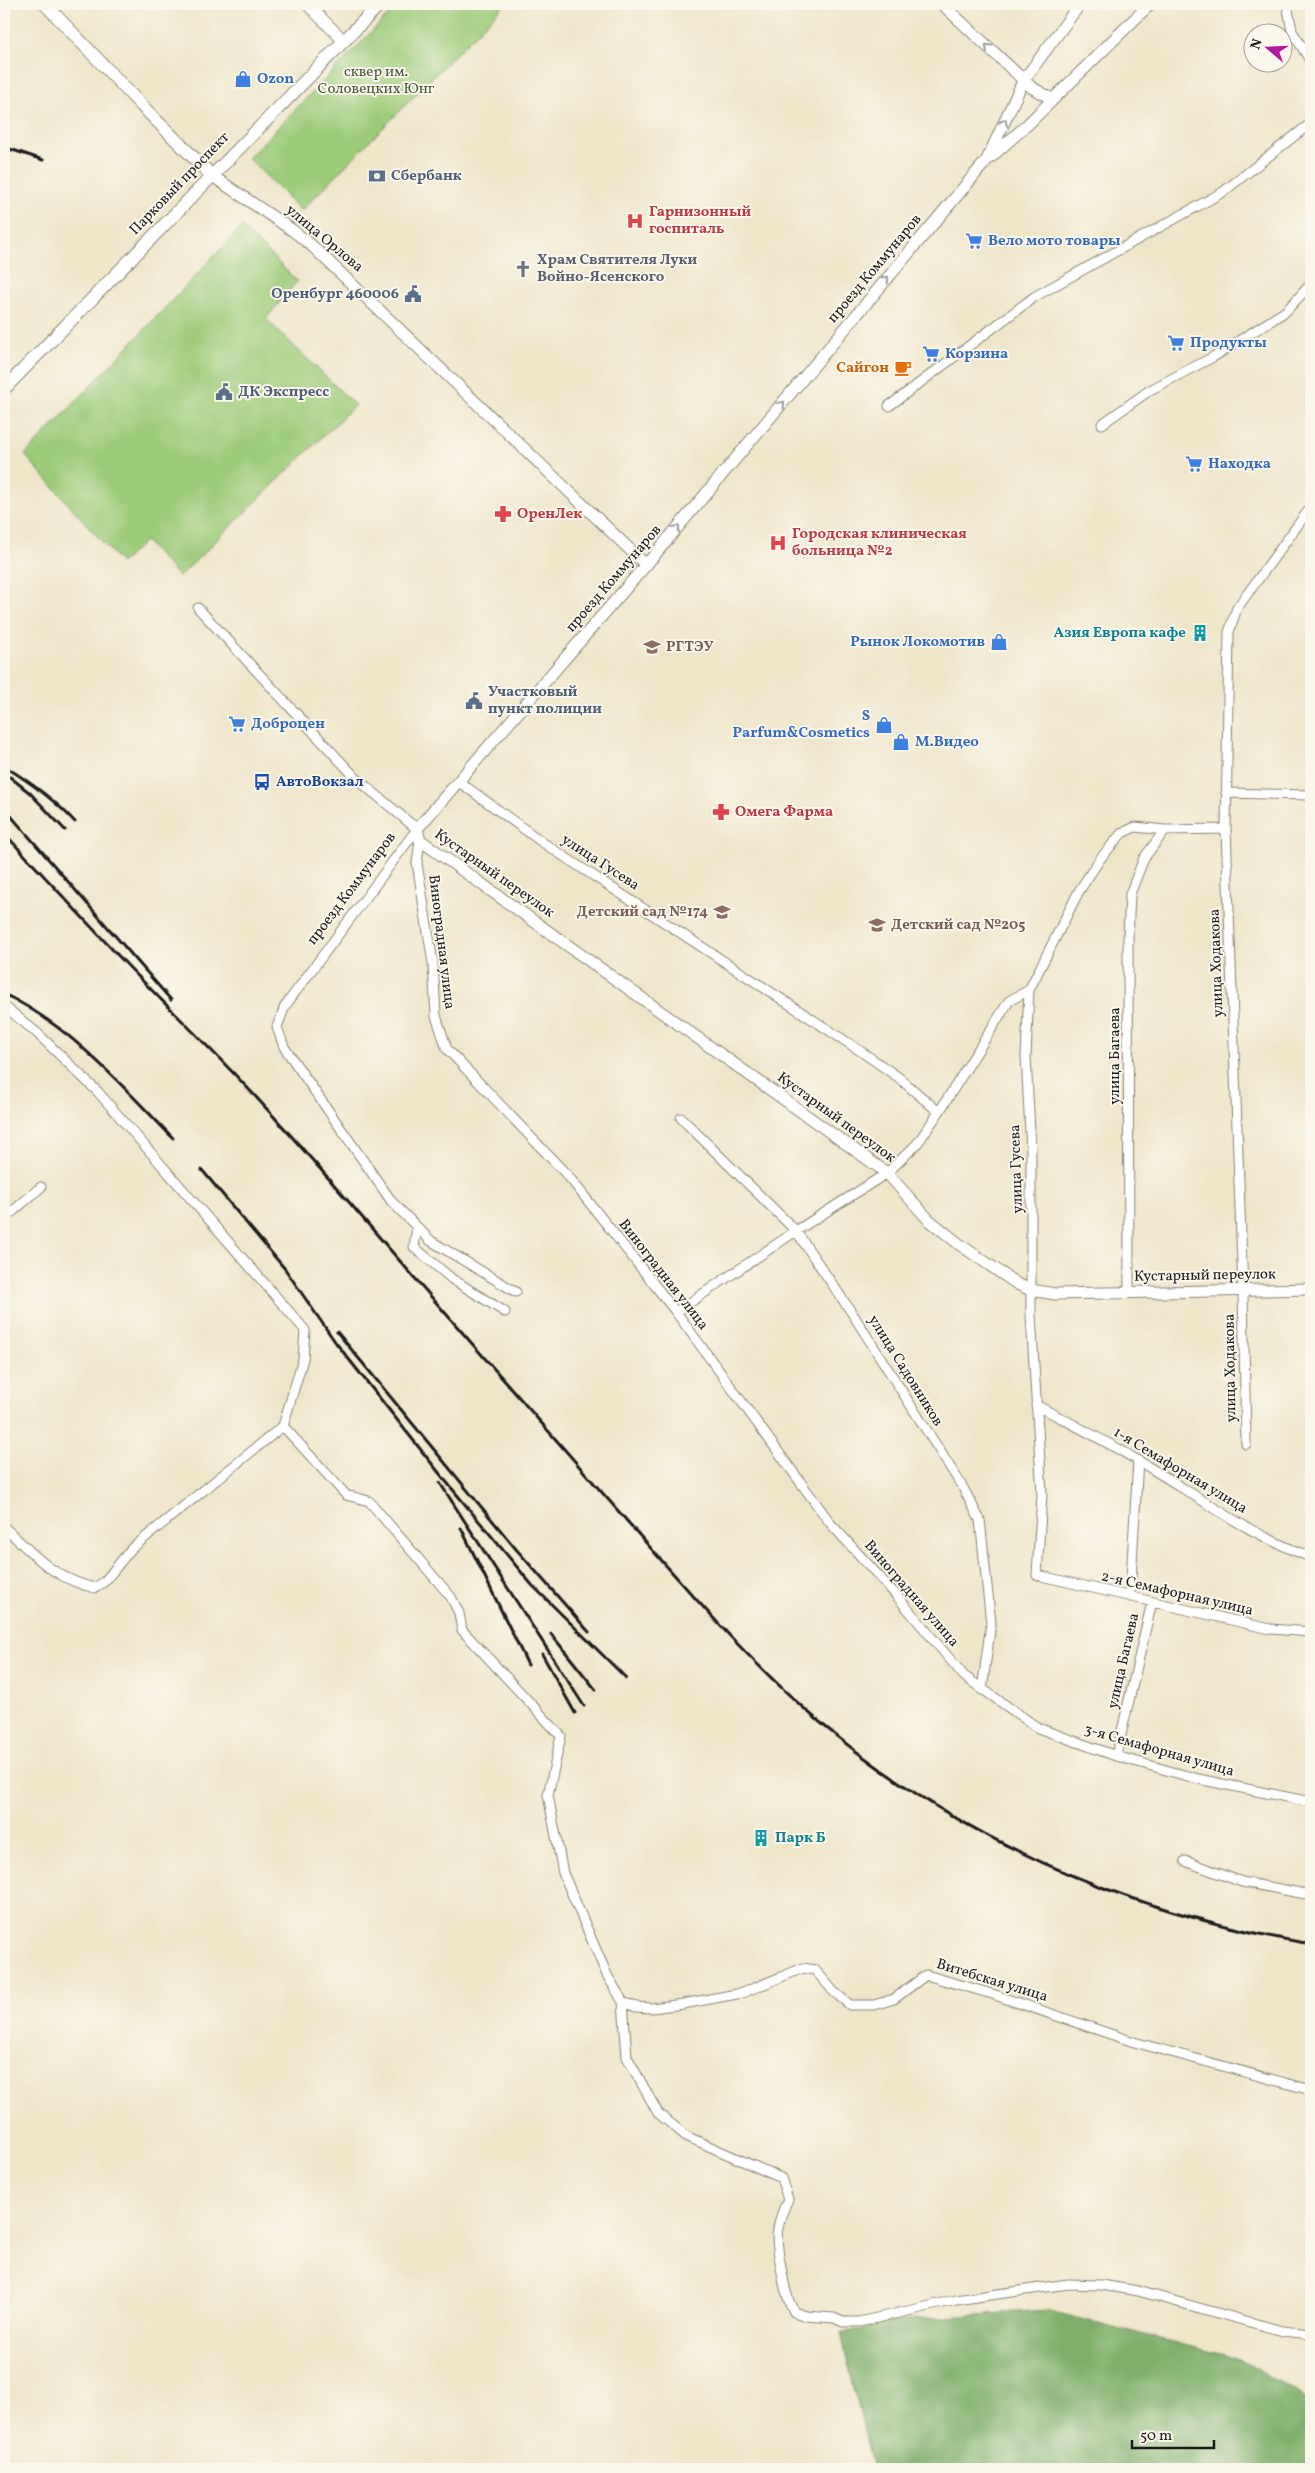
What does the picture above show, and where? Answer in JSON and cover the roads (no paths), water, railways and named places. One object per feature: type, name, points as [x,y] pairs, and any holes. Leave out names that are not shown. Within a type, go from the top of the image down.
[{"type":"main road","name":"улица Орлова","points":[[45,4],[142,106],[211,174]]},
{"type":"main road","name":"Парковый проспект","points":[[4,389],[211,174],[380,4]]},
{"type":"street","points":[[307,4],[344,41]]},
{"type":"street","points":[[942,4],[1023,80],[1037,92],[1052,99]]},
{"type":"street","name":"проезд Коммунаров","points":[[987,160],[1023,80],[1080,4]]},
{"type":"street","name":"проезд Коммунаров","points":[[417,1227],[392,1202],[380,1186],[284,1047],[277,1027],[285,1006],[297,986],[458,781],[646,565],[987,160],[1027,125],[1150,4]]},
{"type":"street","points":[[1287,4],[1292,31],[1311,62]]},
{"type":"street","points":[[890,406],[1034,298],[1223,192],[1311,123]]},
{"type":"street","name":"улица Орлова","points":[[211,174],[292,230],[325,258],[646,565]]},
{"type":"street","points":[[1102,424],[1150,390],[1215,356],[1286,311],[1311,284]]},
{"type":"street","name":"улица Ходакова","points":[[1246,1444],[1243,1290],[1226,829],[1229,632],[1236,608],[1311,507]]},
{"type":"street","points":[[198,608],[356,778],[418,834]]},
{"type":"street","name":"улица Гусева","points":[[458,781],[542,842],[859,1050],[898,1077],[939,1112]]},
{"type":"street","points":[[1226,793],[1311,795]]},
{"type":"street","name":"улица Гусева","points":[[1037,1575],[1042,1494],[1030,1290],[1032,1262],[1031,1169],[1026,1057],[1029,990],[1079,891],[1100,859],[1122,833],[1135,827],[1165,830],[1226,829]]},
{"type":"street","name":"улица Багаева","points":[[1129,1292],[1128,936],[1130,894],[1144,858],[1165,830]]},
{"type":"street","name":"Кустарный переулок","points":[[418,834],[887,1173],[928,1219],[959,1244],[1017,1284],[1030,1290],[1055,1294],[1311,1289]]},
{"type":"street","name":"Виноградная улица","points":[[418,834],[417,864],[433,963],[436,1016],[447,1049],[568,1177],[676,1312],[831,1524],[896,1595],[964,1676],[982,1690]]},
{"type":"street","points":[[676,1312],[796,1231],[887,1173],[917,1144],[1009,1001],[1029,990]]},
{"type":"street","points":[[4,1006],[37,1033],[98,1092],[305,1330],[303,1359],[283,1426],[131,1549],[105,1581],[94,1588],[75,1583],[52,1572],[4,1527]]},
{"type":"street","name":"улица Садовников","points":[[681,1118],[796,1231],[864,1332],[962,1486],[980,1520],[991,1623],[982,1690]]},
{"type":"street","points":[[4,1220],[41,1187]]},
{"type":"street","points":[[417,1227],[431,1241],[516,1292]]},
{"type":"street","points":[[417,1227],[414,1247],[452,1279],[504,1312]]},
{"type":"street","name":"1-я Семафорная улица","points":[[1036,1405],[1138,1460],[1213,1509],[1293,1550],[1311,1557]]},
{"type":"street","points":[[283,1426],[346,1495],[369,1501],[451,1597],[458,1613],[462,1630],[561,1736],[548,1795],[563,1873],[608,1975],[622,2002],[627,2057],[658,2113],[686,2136],[781,2178],[788,2199],[779,2218],[776,2244],[786,2296],[794,2312],[806,2316],[834,2318],[843,2322],[859,2322],[956,2300],[1068,2284],[1101,2285],[1138,2291],[1282,2331],[1311,2334]]},
{"type":"street","name":"улица Багаева","points":[[1130,1597],[1138,1460]]},
{"type":"street","name":"2-я Семафорная улица","points":[[1037,1575],[1270,1629],[1311,1632]]},
{"type":"street","name":"улица Багаева","points":[[1116,1756],[1152,1602]]},
{"type":"street","name":"3-я Семафорная улица","points":[[982,1690],[1038,1728],[1116,1756],[1198,1779],[1311,1802]]},
{"type":"street","points":[[1185,1861],[1242,1882],[1311,1895]]},
{"type":"street","name":"Витебская улица","points":[[622,2002],[636,2007],[652,2008],[742,1993],[803,1968],[815,1970],[834,1992],[850,2005],[874,2005],[894,1999],[926,1975],[992,1994],[1134,2042],[1311,2090]]},
{"type":"railway","points":[[4,147],[43,160]]},
{"type":"railway","points":[[4,766],[41,791],[75,822]]},
{"type":"railway","points":[[10,777],[30,793],[65,830]]},
{"type":"railway","points":[[4,808],[171,1000]]},
{"type":"railway","points":[[4,833],[130,968],[282,1125],[671,1571],[731,1637],[793,1699],[827,1728],[912,1791],[964,1823],[1019,1851],[1075,1876],[1132,1898],[1191,1917],[1311,1944]]},
{"type":"railway","points":[[4,994],[29,1007],[74,1040],[115,1078],[173,1138]]},
{"type":"railway","points":[[202,1170],[285,1269],[336,1343],[444,1479],[532,1585],[626,1678]]},
{"type":"railway","points":[[337,1332],[516,1549],[589,1632]]},
{"type":"railway","points":[[440,1483],[584,1706]]},
{"type":"railway","points":[[461,1528],[528,1665]]},
{"type":"railway","points":[[551,1634],[596,1690]]},
{"type":"railway","points":[[542,1654],[575,1713]]},
{"type":"place","name":"Ozon","points":[[243,79]]},
{"type":"place","name":"Сбербанк","points":[[377,176]]},
{"type":"place","name":"Гарнизонный госпиталь","points":[[635,221]]},
{"type":"place","name":"Вело мото товары","points":[[974,241]]},
{"type":"place","name":"Храм Святителя Луки Войно-Ясенского","points":[[523,269]]},
{"type":"place","name":"Оренбург 460006","points":[[413,294]]},
{"type":"place","name":"Продукты","points":[[1176,343]]},
{"type":"place","name":"Корзина","points":[[931,354]]},
{"type":"place","name":"Сайгон","points":[[903,368]]},
{"type":"place","name":"ДК Экспресс","points":[[224,392]]},
{"type":"place","name":"Находка","points":[[1194,464]]},
{"type":"place","name":"ОренЛек","points":[[503,514]]},
{"type":"place","name":"Городская клиническая больница №2","points":[[778,543]]},
{"type":"place","name":"Азия Европа кафе","points":[[1200,633]]},
{"type":"place","name":"Рынок Локомотив","points":[[999,642]]},
{"type":"place","name":"РГТЭУ","points":[[652,647]]},
{"type":"place","name":"Участковый пункт полиции","points":[[474,701]]},
{"type":"place","name":"Доброцен","points":[[237,724]]},
{"type":"place","name":"S Parfum&Cosmetics","points":[[884,725]]},
{"type":"place","name":"М.Видео","points":[[901,742]]},
{"type":"place","name":"АвтоВокзал","points":[[262,782]]},
{"type":"place","name":"Омега Фарма","points":[[721,812]]},
{"type":"place","name":"Детский сад №174","points":[[722,912]]},
{"type":"place","name":"Детский сад №205","points":[[877,925]]},
{"type":"place","name":"Парк Б","points":[[761,1838]]},
{"type":"park label","name":"сквер им. Соловецких Юнг","points":[[376,80]]}]
